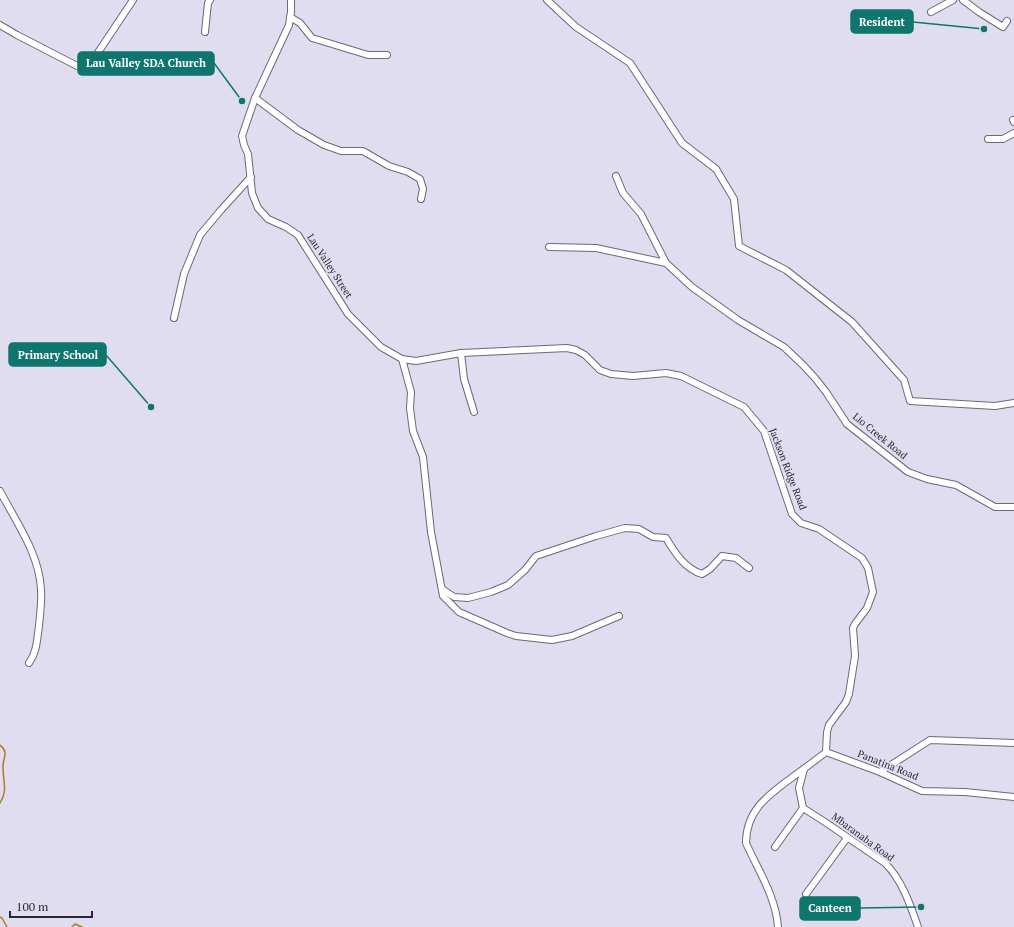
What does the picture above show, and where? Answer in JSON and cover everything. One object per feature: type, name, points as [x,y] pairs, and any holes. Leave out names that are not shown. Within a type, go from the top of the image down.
[{"type":"street","points":[[0,25],[83,69],[90,63],[133,0]]},
{"type":"street","points":[[205,32],[208,3],[210,0]]},
{"type":"street","name":"Lau Valley Street","points":[[291,0],[289,25],[255,98],[242,136],[248,154],[252,193],[258,208],[268,219],[286,227],[298,235],[348,314],[381,347],[402,359]]},
{"type":"street","points":[[547,0],[576,26],[630,63],[682,143],[716,169],[734,199],[739,246],[786,270],[852,322],[904,380],[910,401],[995,406],[1014,403]]},
{"type":"street","points":[[931,12],[953,0]]},
{"type":"street","points":[[963,0],[979,12],[1003,26],[1007,21]]},
{"type":"street","points":[[290,17],[300,23],[312,38],[368,55],[388,54]]},
{"type":"street","points":[[255,98],[298,130],[324,145],[341,151],[363,150],[389,166],[408,172],[420,179],[423,189],[422,199]]},
{"type":"street","points":[[988,139],[1003,139],[1014,133]]},
{"type":"street","points":[[616,176],[623,193],[641,214],[666,263]]},
{"type":"street","points":[[174,318],[184,274],[200,235],[251,177]]},
{"type":"street","points":[[548,247],[596,248],[666,263]]},
{"type":"street","name":"Lio Creek Road","points":[[666,263],[692,287],[738,320],[784,347],[815,378],[847,424],[908,472],[927,479],[956,485],[995,507],[1014,507]]},
{"type":"street","name":"Jackson Ridge Road","points":[[402,359],[416,360],[460,353],[567,348],[580,352],[600,370],[611,374],[634,376],[666,373],[681,376],[744,407],[764,430],[792,514],[801,523],[820,529],[862,558],[868,568],[873,592],[868,608],[853,628],[855,656],[849,694],[846,702],[829,725],[827,732],[826,752]]},
{"type":"street","points":[[460,353],[464,379],[474,412]]},
{"type":"street","points":[[402,359],[411,392],[410,408],[413,431],[423,457],[431,532],[443,596],[459,612],[516,636],[552,640],[572,636],[619,616]]},
{"type":"street","points":[[0,491],[27,541],[40,580],[41,600],[35,654],[29,663]]},
{"type":"street","points":[[442,589],[454,597],[468,598],[490,592],[508,585],[525,570],[536,556],[625,528],[639,529],[653,537],[666,538],[676,554],[696,572],[702,574],[710,569],[722,556],[736,558],[749,568]]},
{"type":"street","points":[[880,772],[930,740],[1014,743]]},
{"type":"street","points":[[778,927],[777,914],[769,892],[746,843],[746,835],[752,814],[768,795],[826,752]]},
{"type":"street","name":"Panatina Road","points":[[826,752],[880,772],[922,791],[965,792],[1014,797]]},
{"type":"street","points":[[775,847],[803,808],[799,788],[804,769]]},
{"type":"street","name":"Mbaranaba Road","points":[[803,808],[885,863],[891,869],[904,890],[918,927]]},
{"type":"street","points":[[806,894],[847,838]]},
{"type":"waterway","points":[[0,745],[5,751],[3,765],[4,794],[0,803]]},
{"type":"waterway","points":[[0,917],[7,927]]},
{"type":"waterway","points":[[72,927],[75,924],[82,927]]},
{"type":"place","name":"Resident","points":[[984,29]]},
{"type":"place","name":"Lau Valley SDA Church","points":[[242,101]]},
{"type":"place","name":"Primary School","points":[[151,407]]},
{"type":"place","name":"Canteen","points":[[921,907]]}]
